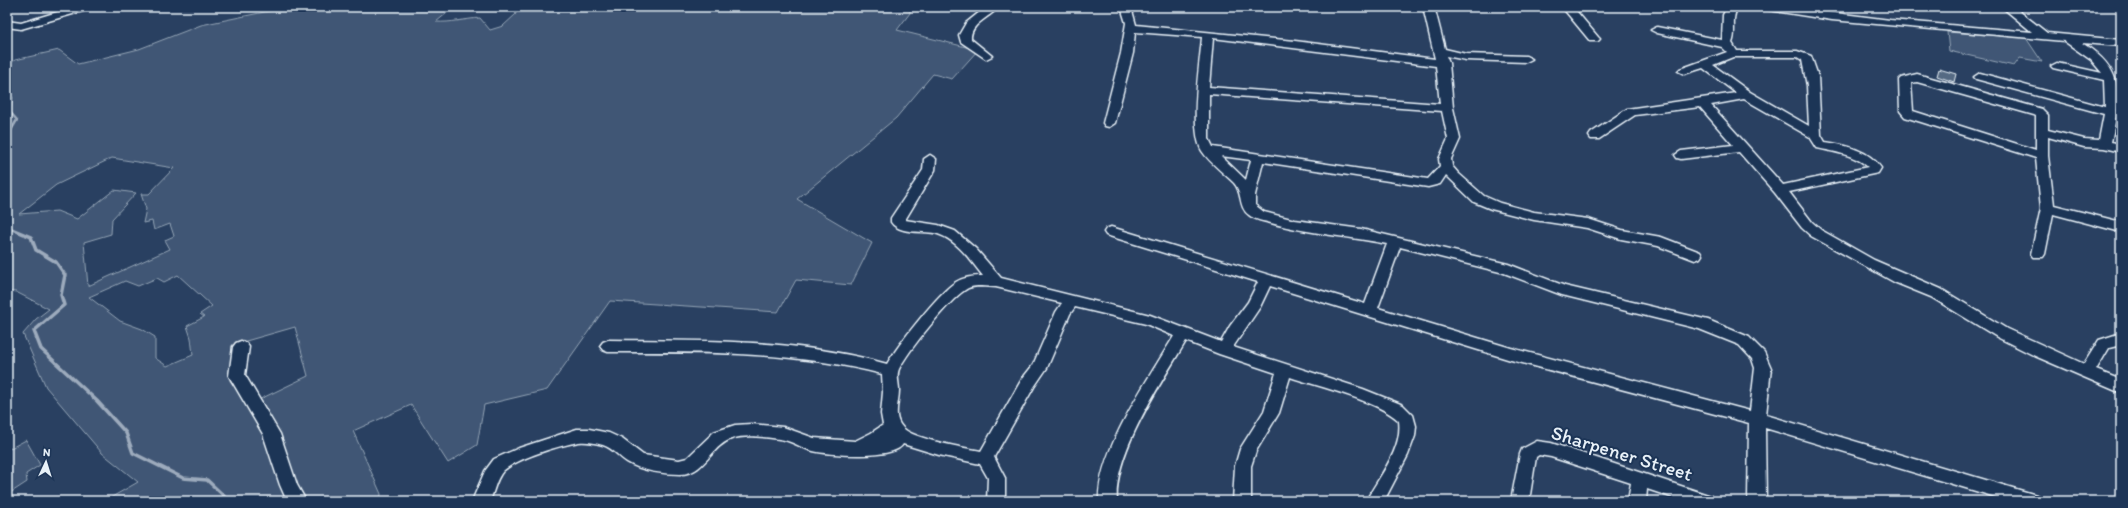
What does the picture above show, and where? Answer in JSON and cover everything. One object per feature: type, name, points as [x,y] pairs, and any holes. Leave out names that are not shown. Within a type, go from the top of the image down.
[{"type":"street","points":[[7,24],[21,26],[86,7]]},
{"type":"street","points":[[986,56],[965,40],[964,37],[979,17],[993,7]]},
{"type":"street","points":[[1109,123],[1126,61],[1131,19],[1126,7]]},
{"type":"street","points":[[1445,7],[1428,7],[1441,58],[1447,108],[1454,139],[1445,159],[1446,166],[1453,176],[1480,199],[1496,206],[1534,216],[1588,224],[1621,234],[1660,242],[1695,255]]},
{"type":"street","points":[[1567,7],[1594,39]]},
{"type":"street","points":[[1729,49],[1729,11],[1733,7]]},
{"type":"street","points":[[1770,7],[1863,20],[2121,43]]},
{"type":"street","points":[[1854,7],[1863,20]]},
{"type":"street","points":[[2007,7],[2044,37]]},
{"type":"street","points":[[1130,28],[1174,31],[1208,36],[1364,52],[1441,58],[1456,55],[1526,59]]},
{"type":"street","points":[[1657,30],[1729,49],[1797,54],[1806,57],[1808,60],[1812,82],[1815,135],[1821,145],[1847,151],[1867,159],[1875,168],[1873,170],[1780,190]]},
{"type":"street","points":[[1208,36],[1203,90],[1203,139],[1208,150],[1241,183],[1248,195]]},
{"type":"street","points":[[2065,38],[2103,65],[2113,86],[2111,112],[2104,144]]},
{"type":"street","points":[[1684,71],[1705,64],[1729,49]]},
{"type":"street","points":[[1705,64],[1746,95],[1815,135]]},
{"type":"street","points":[[2057,66],[2113,86]]},
{"type":"street","points":[[1980,77],[2111,112]]},
{"type":"street","points":[[2038,254],[2048,208],[2042,156],[2043,117],[2038,112],[1917,78],[1905,80],[1906,111],[1909,114],[2042,156]]},
{"type":"street","points":[[1203,90],[1447,108]]},
{"type":"street","points":[[1595,136],[1631,112],[1703,103],[1746,95]]},
{"type":"street","points":[[1703,103],[1741,148],[1780,190],[1807,225],[1825,239],[1899,278],[1936,293],[2002,333],[2121,387]]},
{"type":"street","points":[[2042,132],[2084,143],[2104,144],[2121,148]]},
{"type":"street","points":[[1681,155],[1741,148]]},
{"type":"street","points":[[1208,150],[1428,183],[1435,182],[1446,166]]},
{"type":"street","points":[[1258,158],[1248,195],[1248,205],[1252,211],[1271,220],[1295,225],[1361,234],[1442,252],[1508,269],[1562,290],[1703,324],[1744,341],[1759,356],[1763,368],[1757,419],[1757,501]]},
{"type":"street","points":[[930,159],[929,170],[898,218],[898,222],[925,229],[943,231],[956,237],[996,282]]},
{"type":"street","points":[[2048,208],[2121,227]]},
{"type":"street","points":[[1111,232],[1511,354],[1757,419],[2033,501]]},
{"type":"street","points":[[1370,310],[1396,242]]},
{"type":"street","points":[[1224,350],[1235,330],[1245,319],[1255,303],[1266,279]]},
{"type":"street","points":[[481,501],[493,472],[499,464],[529,451],[577,436],[593,436],[611,441],[625,449],[634,458],[673,467],[686,467],[693,463],[720,437],[737,431],[785,434],[804,439],[815,445],[878,448],[892,445],[896,442],[895,431],[888,414],[891,371],[926,323],[951,293],[959,286],[971,282],[996,282],[1150,320],[1224,350],[1357,394],[1397,409],[1404,414],[1408,426],[1405,442],[1400,455],[1375,501]]},
{"type":"street","points":[[986,458],[1028,383],[1039,368],[1064,312],[1072,301]]},
{"type":"street","points":[[1108,501],[1106,497],[1109,480],[1119,446],[1183,333]]},
{"type":"street","points":[[2087,372],[2104,344],[2121,339]]},
{"type":"street","points":[[608,346],[746,347],[836,358],[891,371]]},
{"type":"street","points":[[241,347],[237,376],[261,410],[280,455],[291,498]]},
{"type":"street","points":[[1242,501],[1244,466],[1248,449],[1271,413],[1285,370]]},
{"type":"street","points":[[895,431],[956,453],[986,458]]},
{"type":"street","name":"Sharpener Street","points":[[1520,501],[1528,454],[1537,448],[1551,450],[1706,501]]},
{"type":"street","points":[[986,458],[997,478],[996,501]]},
{"type":"street","points":[[1636,501],[1640,480]]},
{"type":"shaded area","points":[[289,7],[449,7],[447,13],[436,22],[480,18],[490,30],[503,26],[516,14],[514,7],[910,7],[910,13],[897,30],[978,50],[952,79],[933,74],[896,118],[797,199],[872,243],[851,285],[796,280],[778,312],[610,301],[547,390],[484,405],[477,445],[448,463],[411,405],[353,431],[381,494],[380,501],[105,501],[138,482],[102,453],[46,387],[23,334],[36,319],[49,309],[16,292],[7,291],[7,65],[15,60],[59,50],[78,64],[139,49],[201,25]],"holes":[[[112,158],[174,168],[149,194],[141,194],[146,209],[143,223],[152,221],[154,230],[170,224],[174,236],[165,240],[170,249],[88,286],[84,242],[111,234],[112,219],[136,193],[114,190],[77,219],[57,211],[19,214],[56,185]],[[178,275],[212,306],[200,314],[204,317],[187,326],[191,338],[193,355],[167,366],[155,358],[155,337],[142,329],[120,321],[89,297],[125,281],[138,286],[157,278],[164,282]],[[295,327],[308,376],[250,404],[230,381],[232,345]]]},
{"type":"shaded area","points":[[1947,32],[2026,38],[2042,62],[2020,58],[2014,66],[1949,51]]},
{"type":"shaded area","points":[[26,440],[40,465],[26,474],[27,482],[7,495],[7,450]]},
{"type":"building","points":[[1939,69],[1956,74],[1954,82],[1937,76]]},
{"type":"waterway","points":[[7,91],[12,98],[9,111],[17,120],[7,137]]},
{"type":"waterway","points":[[7,168],[11,181],[7,186]]},
{"type":"waterway","points":[[7,227],[31,237],[36,250],[56,262],[65,275],[61,295],[64,305],[34,331],[41,349],[97,401],[126,433],[133,453],[183,478],[207,480],[224,496],[225,501]]}]
